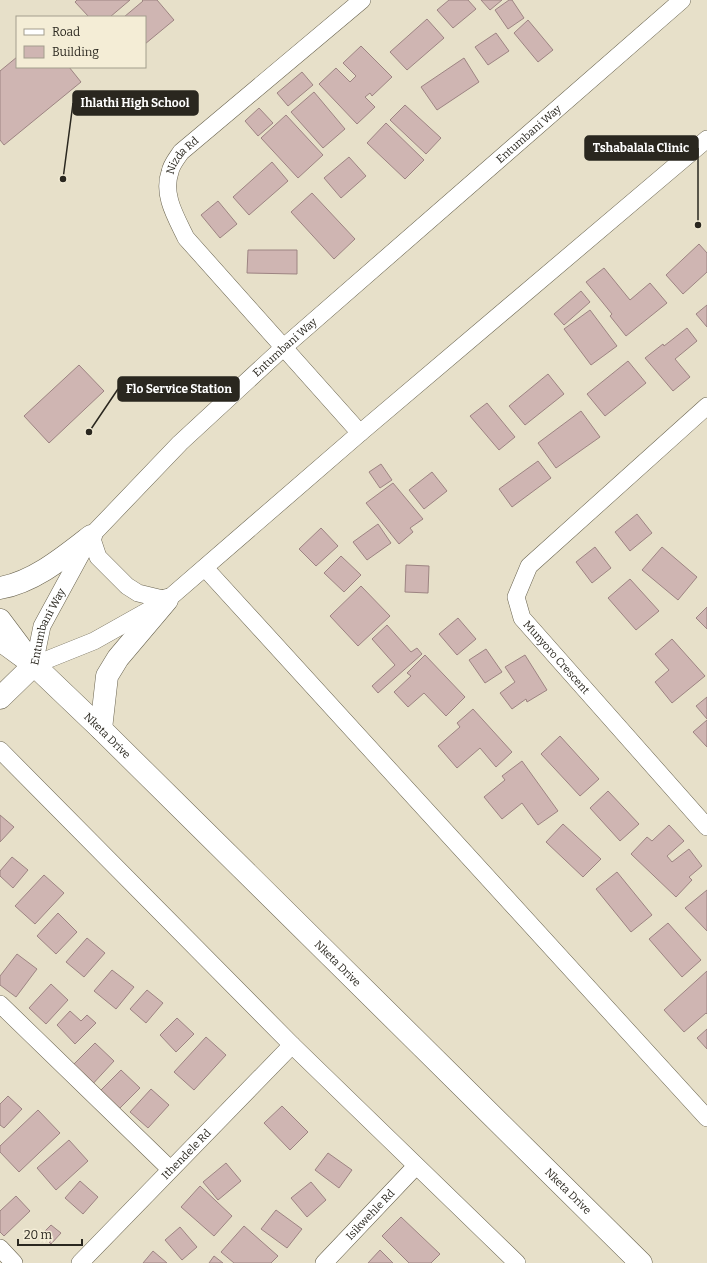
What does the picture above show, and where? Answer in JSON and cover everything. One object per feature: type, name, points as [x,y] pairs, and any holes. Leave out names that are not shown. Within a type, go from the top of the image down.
[{"type":"street","name":"Nizda Rd","points":[[360,433],[186,238],[166,191],[170,170],[181,152],[362,0]]},
{"type":"street","name":"Entumbani Way","points":[[34,665],[42,626],[90,536],[180,443],[284,347],[682,0]]},
{"type":"street","name":"Entumbani Way","points":[[34,665],[94,641],[167,600],[360,433],[707,139]]},
{"type":"street","name":"Munyoro Crescent","points":[[707,406],[529,566],[516,597],[522,618],[707,827]]},
{"type":"street","points":[[0,588],[29,578],[68,553],[90,536],[98,557],[127,586],[138,594],[167,600],[118,658],[106,676],[101,729]]},
{"type":"street","points":[[205,568],[707,1118]]},
{"type":"street","name":"Nketa Drive","points":[[0,620],[34,665]]},
{"type":"street","name":"Nketa Drive","points":[[0,640],[34,665],[101,729],[641,1263]]},
{"type":"street","points":[[0,698],[34,665]]},
{"type":"street","points":[[3,758],[292,1045],[517,1263]]},
{"type":"street","points":[[0,1006],[170,1169]]},
{"type":"street","name":"Ithendele Rd","points":[[80,1263],[292,1045]]},
{"type":"street","name":"Isikwehle Rd","points":[[324,1263],[416,1166]]},
{"type":"street","points":[[0,1248],[14,1263]]},
{"type":"building","points":[[77,0],[130,0],[111,16],[88,16],[75,2]]},
{"type":"building","points":[[142,0],[157,0],[174,20],[146,43],[146,16],[125,16],[143,1]]},
{"type":"building","points":[[449,0],[468,0],[476,9],[453,28],[437,10]]},
{"type":"building","points":[[481,0],[502,0],[490,10]]},
{"type":"building","points":[[509,0],[512,0],[524,18],[508,29],[495,10]]},
{"type":"building","points":[[427,19],[444,38],[407,70],[390,52]]},
{"type":"building","points":[[528,20],[553,50],[538,62],[514,33]]},
{"type":"building","points":[[496,33],[509,51],[488,65],[475,47]]},
{"type":"building","points":[[361,46],[392,77],[372,96],[370,93],[365,97],[375,107],[357,124],[319,84],[336,68],[350,82],[356,76],[343,63]]},
{"type":"building","points":[[16,58],[16,68],[70,68],[81,82],[4,145],[0,140],[0,71]]},
{"type":"building","points":[[464,58],[479,82],[437,110],[421,87]]},
{"type":"building","points":[[302,72],[313,85],[288,106],[277,93]]},
{"type":"building","points":[[314,92],[345,129],[323,148],[291,112]]},
{"type":"building","points":[[405,105],[441,138],[426,154],[390,120]]},
{"type":"building","points":[[259,108],[273,123],[258,136],[245,121]]},
{"type":"building","points":[[286,115],[323,155],[298,178],[261,138]]},
{"type":"building","points":[[386,123],[424,160],[405,179],[367,143]]},
{"type":"building","points":[[349,157],[366,176],[341,198],[324,178]]},
{"type":"building","points":[[272,162],[288,181],[249,215],[233,197]]},
{"type":"building","points":[[312,193],[355,239],[334,259],[291,212]]},
{"type":"building","points":[[218,201],[237,224],[220,238],[201,215]]},
{"type":"building","points":[[699,244],[707,253],[707,272],[683,294],[666,275]]},
{"type":"building","points":[[248,250],[297,250],[297,274],[247,273]]},
{"type":"building","points":[[604,268],[630,300],[650,283],[667,303],[626,336],[610,316],[612,314],[586,282]]},
{"type":"building","points":[[581,291],[590,302],[564,325],[554,314]]},
{"type":"building","points":[[707,305],[707,327],[696,314]]},
{"type":"building","points":[[590,310],[617,346],[591,365],[564,329]]},
{"type":"building","points":[[687,328],[697,341],[675,359],[690,377],[673,391],[645,358],[663,344],[664,346]]},
{"type":"building","points":[[628,361],[646,383],[605,416],[587,394]]},
{"type":"building","points":[[79,365],[104,391],[49,443],[24,416]]},
{"type":"building","points":[[548,374],[564,394],[525,425],[509,406]]},
{"type":"building","points":[[487,403],[515,437],[499,450],[470,416]]},
{"type":"building","points":[[581,411],[600,437],[556,468],[538,443]]},
{"type":"building","points":[[538,461],[551,478],[512,507],[499,489]]},
{"type":"building","points":[[381,464],[392,480],[380,488],[369,472]]},
{"type":"building","points":[[432,472],[447,491],[424,509],[409,490]]},
{"type":"building","points":[[393,483],[423,519],[410,528],[413,532],[399,544],[366,503]]},
{"type":"building","points":[[637,514],[652,533],[630,551],[615,532]]},
{"type":"building","points":[[378,524],[391,543],[367,560],[353,542]]},
{"type":"building","points":[[321,528],[338,546],[316,566],[299,549]]},
{"type":"building","points":[[595,547],[611,568],[592,583],[576,562]]},
{"type":"building","points":[[662,547],[697,577],[678,600],[642,570]]},
{"type":"building","points":[[341,556],[361,575],[344,592],[324,573]]},
{"type":"building","points":[[406,565],[429,566],[428,593],[405,592]]},
{"type":"building","points":[[630,579],[659,611],[636,630],[608,598]]},
{"type":"building","points":[[361,586],[390,616],[358,646],[330,616]]},
{"type":"building","points":[[707,607],[707,629],[696,618]]},
{"type":"building","points":[[458,618],[476,639],[457,655],[439,634]]},
{"type":"building","points":[[387,625],[411,652],[417,648],[422,654],[378,693],[372,686],[395,665],[372,639]]},
{"type":"building","points":[[672,639],[705,676],[672,703],[655,682],[669,670],[655,654]]},
{"type":"building","points":[[486,649],[502,672],[485,683],[469,660]]},
{"type":"building","points":[[425,655],[465,697],[446,716],[424,693],[408,707],[394,692],[411,676],[407,673]]},
{"type":"building","points":[[525,655],[547,690],[527,702],[526,699],[512,709],[500,693],[515,682],[505,667]]},
{"type":"building","points":[[707,697],[707,719],[696,706]]},
{"type":"building","points":[[473,709],[512,752],[496,767],[480,748],[457,768],[438,746],[460,727],[457,723]]},
{"type":"building","points":[[707,720],[707,747],[693,732]]},
{"type":"building","points":[[560,736],[599,779],[580,796],[541,754]]},
{"type":"building","points":[[522,761],[558,811],[538,825],[522,803],[502,819],[484,797],[505,780],[502,776]]},
{"type":"building","points":[[608,791],[639,824],[620,841],[590,808]]},
{"type":"building","points":[[0,815],[14,827],[0,842]]},
{"type":"building","points":[[563,824],[601,859],[583,877],[546,842]]},
{"type":"building","points":[[669,825],[684,841],[667,856],[672,862],[689,849],[702,866],[689,877],[692,880],[676,897],[631,854],[647,837],[652,841]]},
{"type":"building","points":[[12,857],[28,870],[13,888],[0,876],[0,871]]},
{"type":"building","points":[[617,872],[652,915],[631,932],[596,889]]},
{"type":"building","points":[[44,875],[64,893],[35,924],[15,906]]},
{"type":"building","points":[[707,890],[707,931],[685,908]]},
{"type":"building","points":[[58,913],[77,932],[56,954],[37,936]]},
{"type":"building","points":[[668,923],[701,960],[682,977],[649,939]]},
{"type":"building","points":[[87,938],[105,953],[84,977],[66,962]]},
{"type":"building","points":[[17,954],[37,969],[16,997],[0,985],[0,976]]},
{"type":"building","points":[[112,970],[134,987],[116,1009],[94,991]]},
{"type":"building","points":[[707,971],[707,1014],[706,1013],[684,1032],[664,1010]]},
{"type":"building","points":[[51,984],[68,1000],[46,1024],[29,1008]]},
{"type":"building","points":[[147,990],[163,1003],[146,1023],[130,1009]]},
{"type":"building","points":[[70,1011],[81,1021],[87,1015],[96,1023],[75,1044],[57,1025]]},
{"type":"building","points":[[177,1018],[194,1034],[176,1052],[160,1035]]},
{"type":"building","points":[[707,1029],[707,1049],[697,1038]]},
{"type":"building","points":[[206,1037],[226,1055],[194,1090],[174,1072]]},
{"type":"building","points":[[95,1043],[114,1061],[89,1088],[69,1069]]},
{"type":"building","points":[[121,1070],[140,1088],[114,1114],[96,1095]]},
{"type":"building","points":[[151,1089],[169,1105],[148,1128],[130,1112]]},
{"type":"building","points":[[8,1096],[22,1109],[4,1128],[0,1125],[0,1104]]},
{"type":"building","points":[[282,1106],[308,1132],[290,1150],[264,1123]]},
{"type":"building","points":[[38,1110],[60,1133],[19,1172],[0,1152],[0,1146]]},
{"type":"building","points":[[69,1140],[88,1161],[56,1190],[37,1168]]},
{"type":"building","points":[[328,1153],[352,1170],[339,1188],[315,1170]]},
{"type":"building","points":[[226,1163],[241,1181],[218,1200],[203,1182]]},
{"type":"building","points":[[80,1181],[98,1197],[83,1214],[65,1198]]},
{"type":"building","points":[[311,1182],[326,1200],[307,1217],[291,1198]]},
{"type":"building","points":[[200,1186],[232,1216],[214,1236],[181,1207]]},
{"type":"building","points":[[16,1196],[30,1211],[4,1236],[0,1232],[0,1211]]},
{"type":"building","points":[[276,1210],[302,1229],[287,1248],[261,1229]]},
{"type":"building","points":[[401,1217],[440,1254],[431,1263],[409,1263],[382,1236]]},
{"type":"building","points":[[51,1225],[61,1233],[51,1244],[41,1235]]},
{"type":"building","points":[[244,1226],[278,1256],[271,1263],[234,1263],[221,1252]]},
{"type":"building","points":[[180,1227],[197,1247],[182,1260],[165,1240]]},
{"type":"building","points":[[380,1250],[393,1263],[368,1263]]},
{"type":"building","points":[[153,1251],[167,1263],[143,1263]]},
{"type":"building","points":[[214,1256],[223,1263],[209,1263]]},
{"type":"place","name":"Ihlathi High School","points":[[63,179]]},
{"type":"place","name":"Tshabalala Clinic","points":[[698,225]]},
{"type":"place","name":"Flo Service Station","points":[[89,432]]}]
